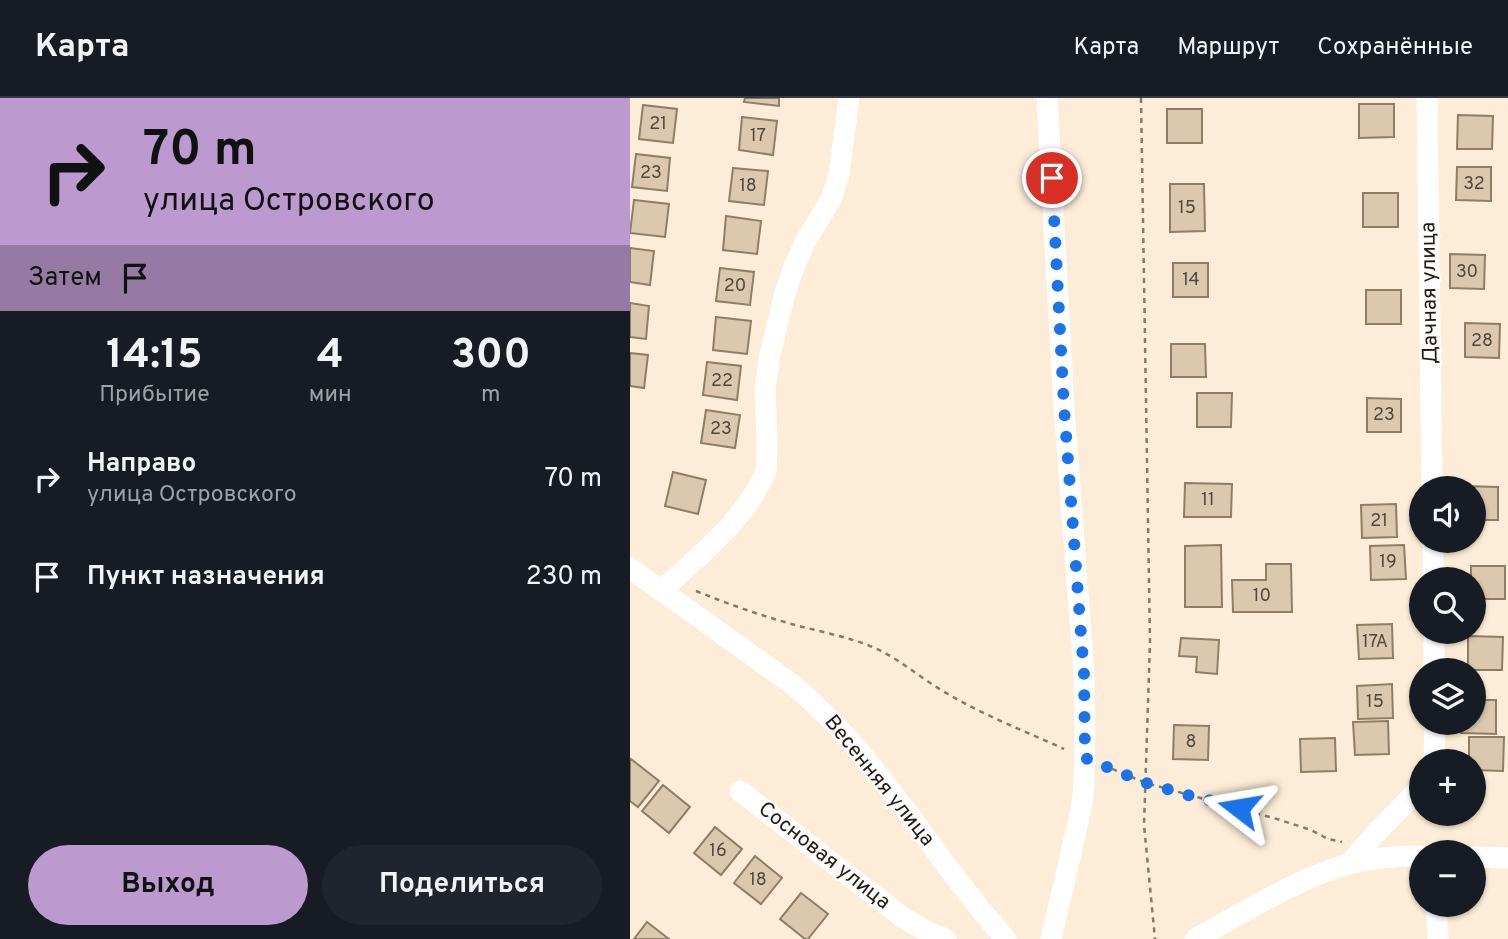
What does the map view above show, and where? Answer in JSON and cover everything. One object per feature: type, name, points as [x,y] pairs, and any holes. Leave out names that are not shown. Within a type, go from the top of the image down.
[{"type":"street","points":[[666,586],[731,525],[752,498],[766,471],[765,388],[770,355],[795,264],[831,199],[839,175],[849,98]]},
{"type":"street","points":[[1047,98],[1064,407],[1084,674],[1085,758],[1082,805],[1051,939]]},
{"type":"street","name":"Дачная улица","points":[[1427,98],[1432,476]]},
{"type":"street","name":"Весенняя улица","points":[[630,568],[666,586],[826,713],[876,770],[967,892],[1006,939]]},
{"type":"street","name":"Сосновая улица","points":[[740,791],[902,917],[946,939]]},
{"type":"street","points":[[1349,864],[1409,800]]},
{"type":"street","points":[[1195,939],[1317,875],[1349,864],[1409,857]]},
{"type":"street","points":[[1486,857],[1508,858]]},
{"type":"street","points":[[1437,917],[1438,939]]},
{"type":"path","points":[[1141,98],[1150,642],[1144,825],[1155,939]]},
{"type":"path","points":[[666,586],[875,648],[949,695],[978,710],[1146,783],[1277,819],[1311,830],[1328,839],[1367,844]]},
{"type":"building","points":[[745,98],[779,98],[779,106],[744,102]]},
{"type":"building","points":[[1359,104],[1394,104],[1394,137],[1359,138]]},
{"type":"building","points":[[643,105],[677,109],[673,143],[639,139]]},
{"type":"building","points":[[1167,109],[1202,109],[1202,143],[1167,143]]},
{"type":"building","points":[[1458,115],[1493,116],[1492,149],[1457,149]]},
{"type":"building","points":[[742,117],[777,121],[773,155],[739,150]]},
{"type":"building","points":[[636,154],[670,158],[667,191],[632,187]]},
{"type":"building","points":[[1457,167],[1491,167],[1491,201],[1456,200]]},
{"type":"building","points":[[733,168],[768,171],[764,205],[729,201]]},
{"type":"building","points":[[1170,184],[1204,184],[1205,231],[1170,232]]},
{"type":"building","points":[[1363,193],[1398,193],[1398,227],[1363,227]]},
{"type":"building","points":[[634,200],[669,204],[665,237],[630,233]]},
{"type":"building","points":[[726,216],[761,221],[757,254],[723,250]]},
{"type":"building","points":[[630,248],[654,251],[650,285],[630,282]]},
{"type":"building","points":[[1450,254],[1485,255],[1484,289],[1450,288]]},
{"type":"building","points":[[1173,263],[1208,263],[1208,297],[1173,297]]},
{"type":"building","points":[[720,268],[754,272],[750,305],[716,301]]},
{"type":"building","points":[[1366,290],[1401,290],[1401,324],[1366,324]]},
{"type":"building","points":[[630,303],[649,306],[646,339],[630,337]]},
{"type":"building","points":[[716,317],[751,321],[747,354],[713,350]]},
{"type":"building","points":[[1465,323],[1500,324],[1499,358],[1465,357]]},
{"type":"building","points":[[1171,344],[1205,344],[1206,377],[1171,377]]},
{"type":"building","points":[[630,353],[648,355],[644,388],[630,386]]},
{"type":"building","points":[[707,362],[741,366],[737,400],[703,395]]},
{"type":"building","points":[[1197,393],[1232,393],[1231,427],[1197,427]]},
{"type":"building","points":[[1367,398],[1401,399],[1401,432],[1367,432]]},
{"type":"building","points":[[706,410],[740,415],[735,448],[701,443]]},
{"type":"building","points":[[673,472],[706,480],[698,514],[665,506]]},
{"type":"building","points":[[1185,483],[1232,484],[1231,517],[1184,517]]},
{"type":"building","points":[[1486,487],[1498,487],[1498,520],[1486,520]]},
{"type":"building","points":[[1396,504],[1397,537],[1362,538],[1361,505]]},
{"type":"building","points":[[1221,545],[1222,607],[1185,607],[1185,546]]},
{"type":"building","points":[[1404,545],[1406,579],[1371,580],[1370,546]]},
{"type":"building","points":[[1266,564],[1291,564],[1292,612],[1233,612],[1232,580],[1266,580]]},
{"type":"building","points":[[1505,566],[1505,599],[1486,599],[1486,567],[1471,567]]},
{"type":"building","points":[[1392,624],[1393,658],[1359,659],[1357,625]]},
{"type":"building","points":[[1486,637],[1503,637],[1502,670],[1486,670],[1486,658],[1468,658],[1468,644],[1486,644]]},
{"type":"building","points":[[1181,638],[1219,640],[1217,674],[1196,672],[1197,657],[1179,656]]},
{"type":"building","points":[[1392,684],[1393,718],[1358,719],[1357,686]]},
{"type":"building","points":[[1486,700],[1496,700],[1496,734],[1486,734]]},
{"type":"building","points":[[1388,721],[1389,754],[1355,755],[1353,722]]},
{"type":"building","points":[[1174,725],[1209,726],[1208,760],[1173,759]]},
{"type":"building","points":[[1469,737],[1504,737],[1503,771],[1486,770],[1486,749],[1469,749]]},
{"type":"building","points":[[1335,738],[1336,771],[1301,772],[1300,739]]},
{"type":"building","points":[[631,759],[659,781],[638,807],[630,801]]},
{"type":"building","points":[[663,785],[690,807],[669,833],[642,811]]},
{"type":"building","points":[[715,827],[742,849],[721,875],[694,853]]},
{"type":"building","points":[[755,856],[782,878],[761,904],[734,883]]},
{"type":"building","points":[[801,893],[828,914],[808,939],[780,919]]},
{"type":"building","points":[[647,922],[669,939],[634,939]]},
{"type":"route","points":[[1052,178],[1064,407],[1084,674],[1085,758],[1146,783],[1239,808]]}]
